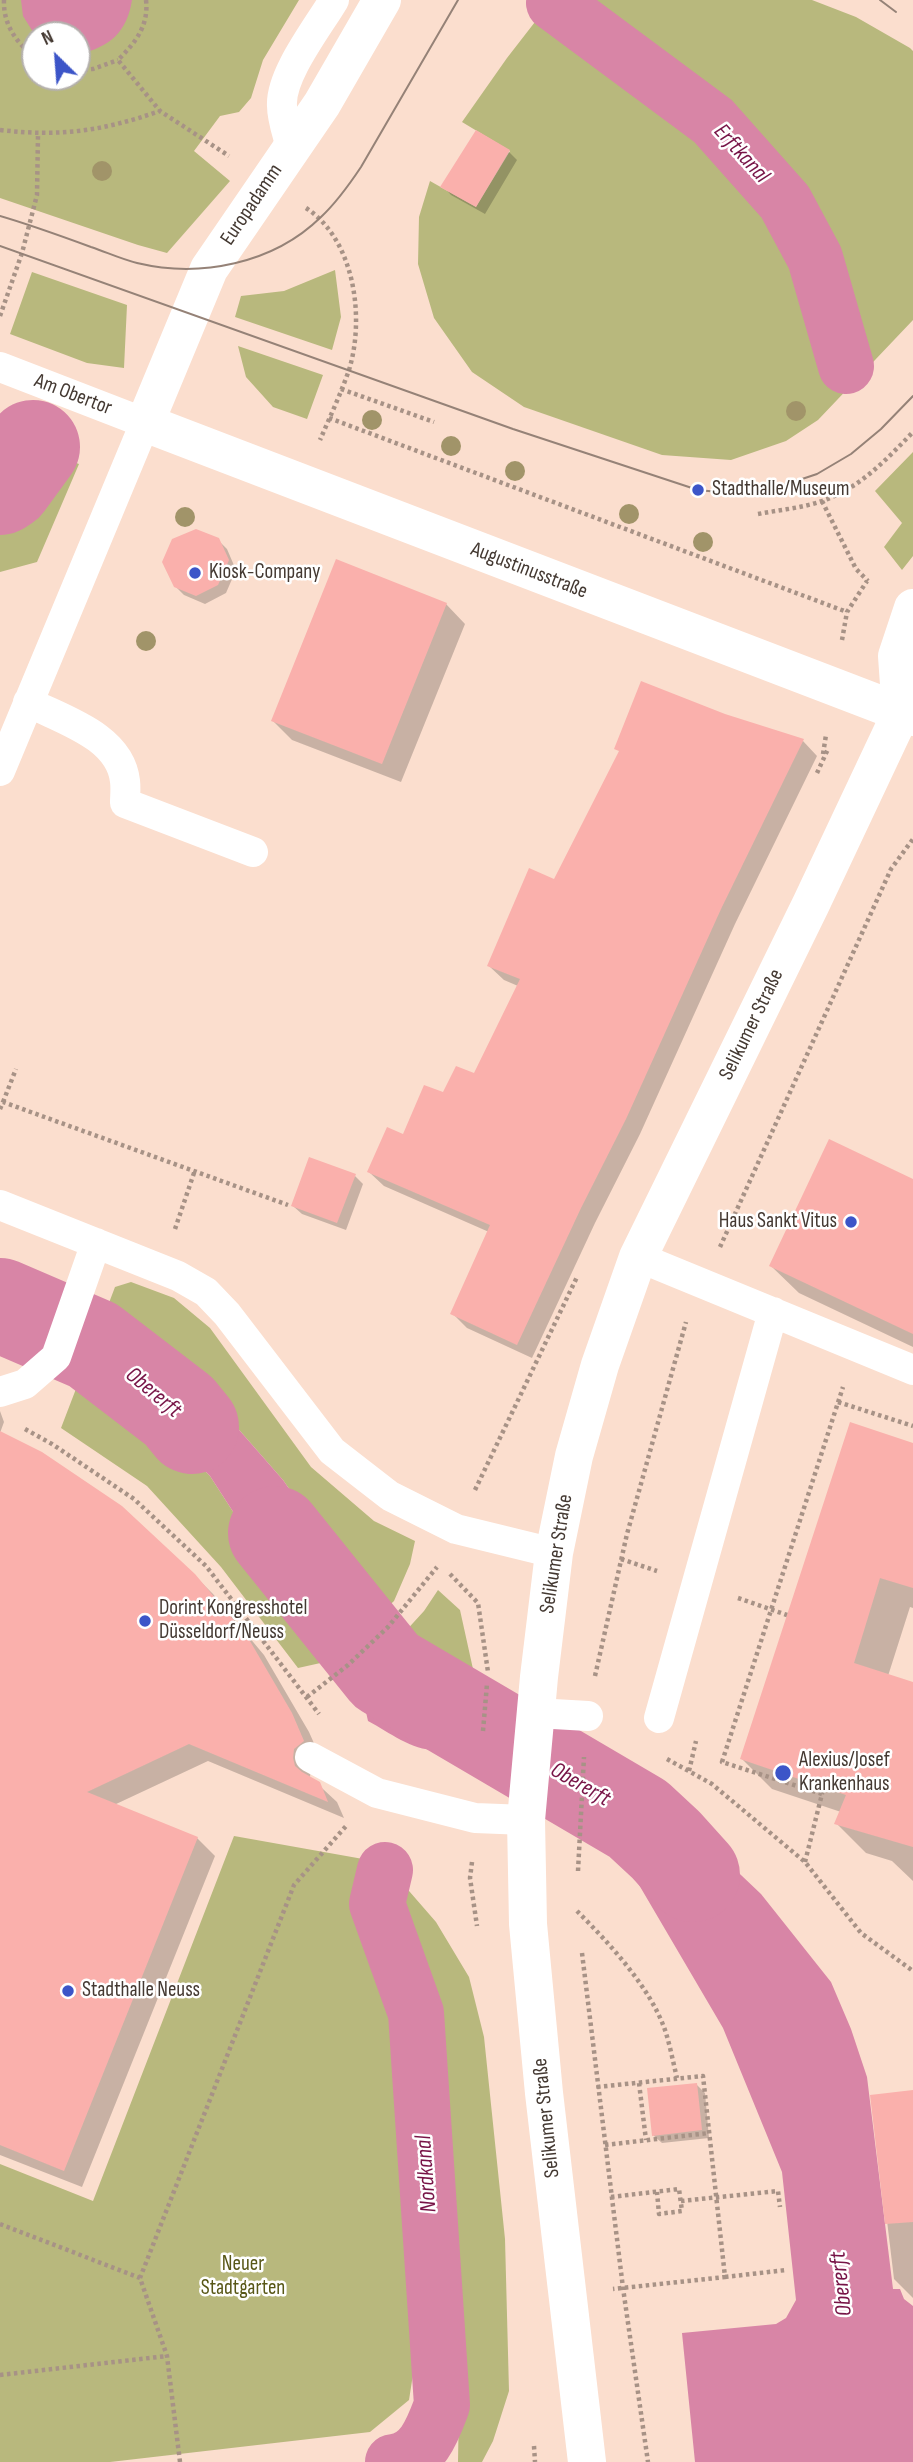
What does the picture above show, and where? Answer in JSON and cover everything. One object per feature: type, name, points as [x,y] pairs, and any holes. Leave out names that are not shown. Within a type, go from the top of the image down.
[{"type":"street","name":"Europadamm","points":[[145,423],[209,268],[322,104],[382,0]]},
{"type":"street","name":"Augustinusstraße","points":[[145,423],[909,711]]},
{"type":"street","points":[[909,711],[897,656],[913,608]]},
{"type":"street","name":"Selikumer Straße","points":[[587,2462],[566,2294],[528,1924],[527,1809],[554,1553],[575,1456],[600,1365],[638,1257],[909,711]]},
{"type":"lane","points":[[291,148],[282,106],[283,91],[292,69],[334,0]]},
{"type":"lane","name":"Am Obertor","points":[[0,367],[145,423]]},
{"type":"lane","points":[[0,771],[145,423]]},
{"type":"lane","points":[[28,702],[99,738],[116,756],[125,779],[125,803],[253,852]]},
{"type":"lane","points":[[0,1205],[178,1276],[206,1292],[227,1314],[332,1451],[390,1496],[456,1529],[554,1553]]},
{"type":"lane","points":[[0,1392],[25,1384],[55,1357],[96,1243]]},
{"type":"lane","points":[[638,1257],[913,1370]]},
{"type":"lane","points":[[659,1718],[773,1312]]},
{"type":"lane","points":[[535,1722],[588,1716]]},
{"type":"lane","points":[[310,1757],[377,1793],[475,1818],[527,1809]]},
{"type":"path","points":[[4,0],[4,9],[13,36],[21,44]]},
{"type":"path","points":[[91,69],[118,60],[136,42],[148,13],[146,0]]},
{"type":"path","points":[[118,60],[160,111],[312,212],[325,225],[340,248],[351,278],[356,310],[355,344],[349,370],[303,483]]},
{"type":"path","points":[[0,130],[38,135],[80,132],[121,124],[160,111]]},
{"type":"path","points":[[0,316],[22,253],[37,195],[38,135]]},
{"type":"path","points":[[341,389],[434,422]]},
{"type":"path","points":[[329,418],[847,612]]},
{"type":"path","points":[[758,514],[822,501],[851,487],[870,473],[913,432]]},
{"type":"path","points":[[822,501],[856,569],[867,580]]},
{"type":"path","points":[[891,869],[913,839]]},
{"type":"path","points":[[0,1109],[16,1069]]},
{"type":"path","points":[[3,1102],[288,1205]]},
{"type":"path","points":[[161,1269],[195,1170]]},
{"type":"path","points":[[805,1861],[822,1794],[722,1762],[856,1347]]},
{"type":"path","points":[[838,1402],[913,1426]]},
{"type":"path","points":[[21,1427],[52,1444],[134,1499],[206,1566],[323,1718]]},
{"type":"path","points":[[307,1697],[348,1665],[388,1627],[439,1563]]},
{"type":"path","points":[[449,1573],[478,1603],[489,1669],[485,1703]]},
{"type":"path","points":[[689,1771],[697,1737]]},
{"type":"path","points":[[666,1759],[712,1784],[805,1861],[861,1933],[913,1971]]},
{"type":"path","points":[[578,1871],[584,1761]]},
{"type":"path","points":[[180,2462],[167,2356],[140,2278],[294,1885],[377,1793]]},
{"type":"path","points":[[577,1898],[579,1925]]},
{"type":"path","points":[[577,1911],[608,1942],[641,1987],[664,2029],[677,2078]]},
{"type":"path","points":[[582,1952],[611,2197],[648,2462]]},
{"type":"path","points":[[544,2093],[703,2076],[724,2277]]},
{"type":"path","points":[[639,2083],[646,2140]]},
{"type":"path","points":[[605,2145],[709,2133]]},
{"type":"path","points":[[611,2197],[679,2189],[682,2211],[659,2214],[657,2192]]},
{"type":"path","points":[[681,2201],[778,2191],[780,2207]]},
{"type":"path","points":[[0,2224],[140,2278]]},
{"type":"path","points":[[566,2294],[786,2270]]},
{"type":"path","points":[[0,2375],[167,2356]]},
{"type":"green space","points":[[0,0],[299,0],[263,60],[251,98],[239,112],[220,116],[194,151],[230,181],[167,253],[0,198]]},
{"type":"green space","points":[[552,0],[812,0],[856,17],[913,51],[913,320],[818,420],[786,441],[731,460],[662,455],[524,407],[472,372],[434,318],[418,264],[419,217],[430,181],[476,207],[510,151],[462,122]]},
{"type":"green space","points":[[335,270],[341,317],[332,350],[235,317],[241,296],[284,291]]},
{"type":"green space","points":[[32,272],[127,305],[124,368],[87,363],[10,334]]},
{"type":"green space","points":[[238,346],[323,375],[307,419],[273,407],[246,377]]},
{"type":"green space","points":[[0,434],[79,464],[37,562],[0,572]]},
{"type":"green space","points":[[913,452],[913,556],[902,570],[884,547],[902,523],[875,491]]},
{"type":"green space","points":[[131,1282],[174,1298],[210,1328],[311,1467],[374,1521],[415,1541],[410,1564],[394,1601],[378,1616],[283,1480],[198,1383],[154,1339],[104,1316],[115,1287]]},
{"type":"green space","points":[[84,1368],[132,1398],[210,1476],[279,1583],[338,1654],[325,1662],[298,1668],[221,1567],[147,1486],[61,1428]]},
{"type":"green space","points":[[438,1590],[460,1610],[473,1669],[392,1646],[424,1611]]},
{"type":"green space","name":"Neuer Stadtgarten","points":[[234,1836],[363,1859],[352,1896],[394,2013],[416,2355],[409,2400],[370,2432],[110,2462],[0,2462],[0,2164],[93,2201]]},
{"type":"green space","points":[[396,1876],[436,1922],[469,1977],[484,2037],[505,2239],[509,2391],[493,2441],[482,2462],[458,2462],[459,2402],[438,2024]]},
{"type":"water","points":[[21,0],[132,0],[121,29],[108,42],[91,51],[91,21],[26,21]]},
{"type":"water","points":[[0,1282],[44,1298],[29,1337],[0,1329]]},
{"type":"water","points":[[104,1316],[154,1339],[198,1383],[283,1480],[378,1616],[338,1654],[279,1583],[210,1476],[132,1398],[84,1368]]},
{"type":"water","points":[[392,1646],[473,1669],[470,1730],[459,1743],[450,1748],[428,1750],[407,1743],[368,1721],[358,1676]]},
{"type":"water","points":[[594,1767],[663,1801],[761,1894],[831,1982],[867,2077],[893,2289],[900,2289],[904,2299],[913,2306],[913,2462],[695,2462],[682,2333],[776,2324],[786,2318],[796,2300],[782,2172],[723,2028],[625,1861],[593,1841]]},
{"type":"building","points":[[476,130],[510,150],[476,207],[440,187]]},
{"type":"building","name":"Kiosk-Company","points":[[196,529],[219,538],[229,560],[218,585],[196,596],[174,587],[162,562],[172,539]]},
{"type":"building","points":[[336,559],[447,603],[382,764],[271,721]]},
{"type":"building","points":[[641,681],[725,714],[804,739],[721,909],[626,1119],[517,1345],[450,1314],[490,1225],[367,1172],[387,1127],[403,1134],[424,1085],[443,1092],[456,1066],[474,1073],[520,979],[487,966],[529,868],[554,879],[619,751],[614,749]]},
{"type":"building","name":"Haus Sankt Vitus","points":[[829,1139],[913,1179],[913,1334],[769,1266]]},
{"type":"building","points":[[309,1157],[356,1174],[337,1223],[291,1206]]},
{"type":"building","points":[[850,1422],[913,1443],[913,1588],[880,1578],[854,1663],[913,1682],[913,1847],[834,1824],[846,1795],[740,1759]]},
{"type":"building","points":[[0,1431],[42,1452],[122,1506],[195,1574],[247,1636],[292,1713],[304,1741],[294,1749],[295,1766],[320,1782],[328,1802],[189,1744],[87,1792],[198,1837],[64,2171],[0,2145]]},
{"type":"building","points":[[697,2083],[702,2130],[652,2136],[647,2088]]},
{"type":"building","points":[[913,2090],[913,2222],[885,2224],[870,2095]]},
{"type":"waterway","name":"Erftkanal","points":[[554,3],[713,121],[785,202],[815,258],[846,366]]},
{"type":"waterway","points":[[0,488],[6,484],[33,447]]},
{"type":"waterway","name":"Obererft","points":[[0,1305],[93,1345],[179,1411],[192,1427]]},
{"type":"waterway","name":"Obererft","points":[[275,1533],[386,1671],[638,1819],[693,1875]]},
{"type":"waterway","name":"Nordkanal","points":[[385,1870],[377,1904],[416,2013],[442,2405],[430,2433],[419,2449],[403,2460],[393,2462]]},
{"type":"tram line","points":[[0,216],[125,260],[161,267],[186,269],[235,263],[281,246],[321,217],[347,187],[458,0]]},
{"type":"tram line","points":[[880,0],[896,12]]},
{"type":"tram line","points":[[0,246],[513,429],[698,490],[739,494],[778,487],[817,474],[851,454],[881,429],[913,396]]},
{"type":"place","name":"Stadthalle/Museum","points":[[698,490]]},
{"type":"place","name":"Kiosk-Company","points":[[195,573]]},
{"type":"place","name":"Haus Sankt Vitus","points":[[851,1222]]},
{"type":"place","name":"Dorint Kongresshotel Düsseldorf/Neuss","points":[[145,1621]]},
{"type":"place","name":"Alexius/Josef Krankenhaus","points":[[783,1773]]},
{"type":"place","name":"Stadthalle Neuss","points":[[68,1991]]}]
